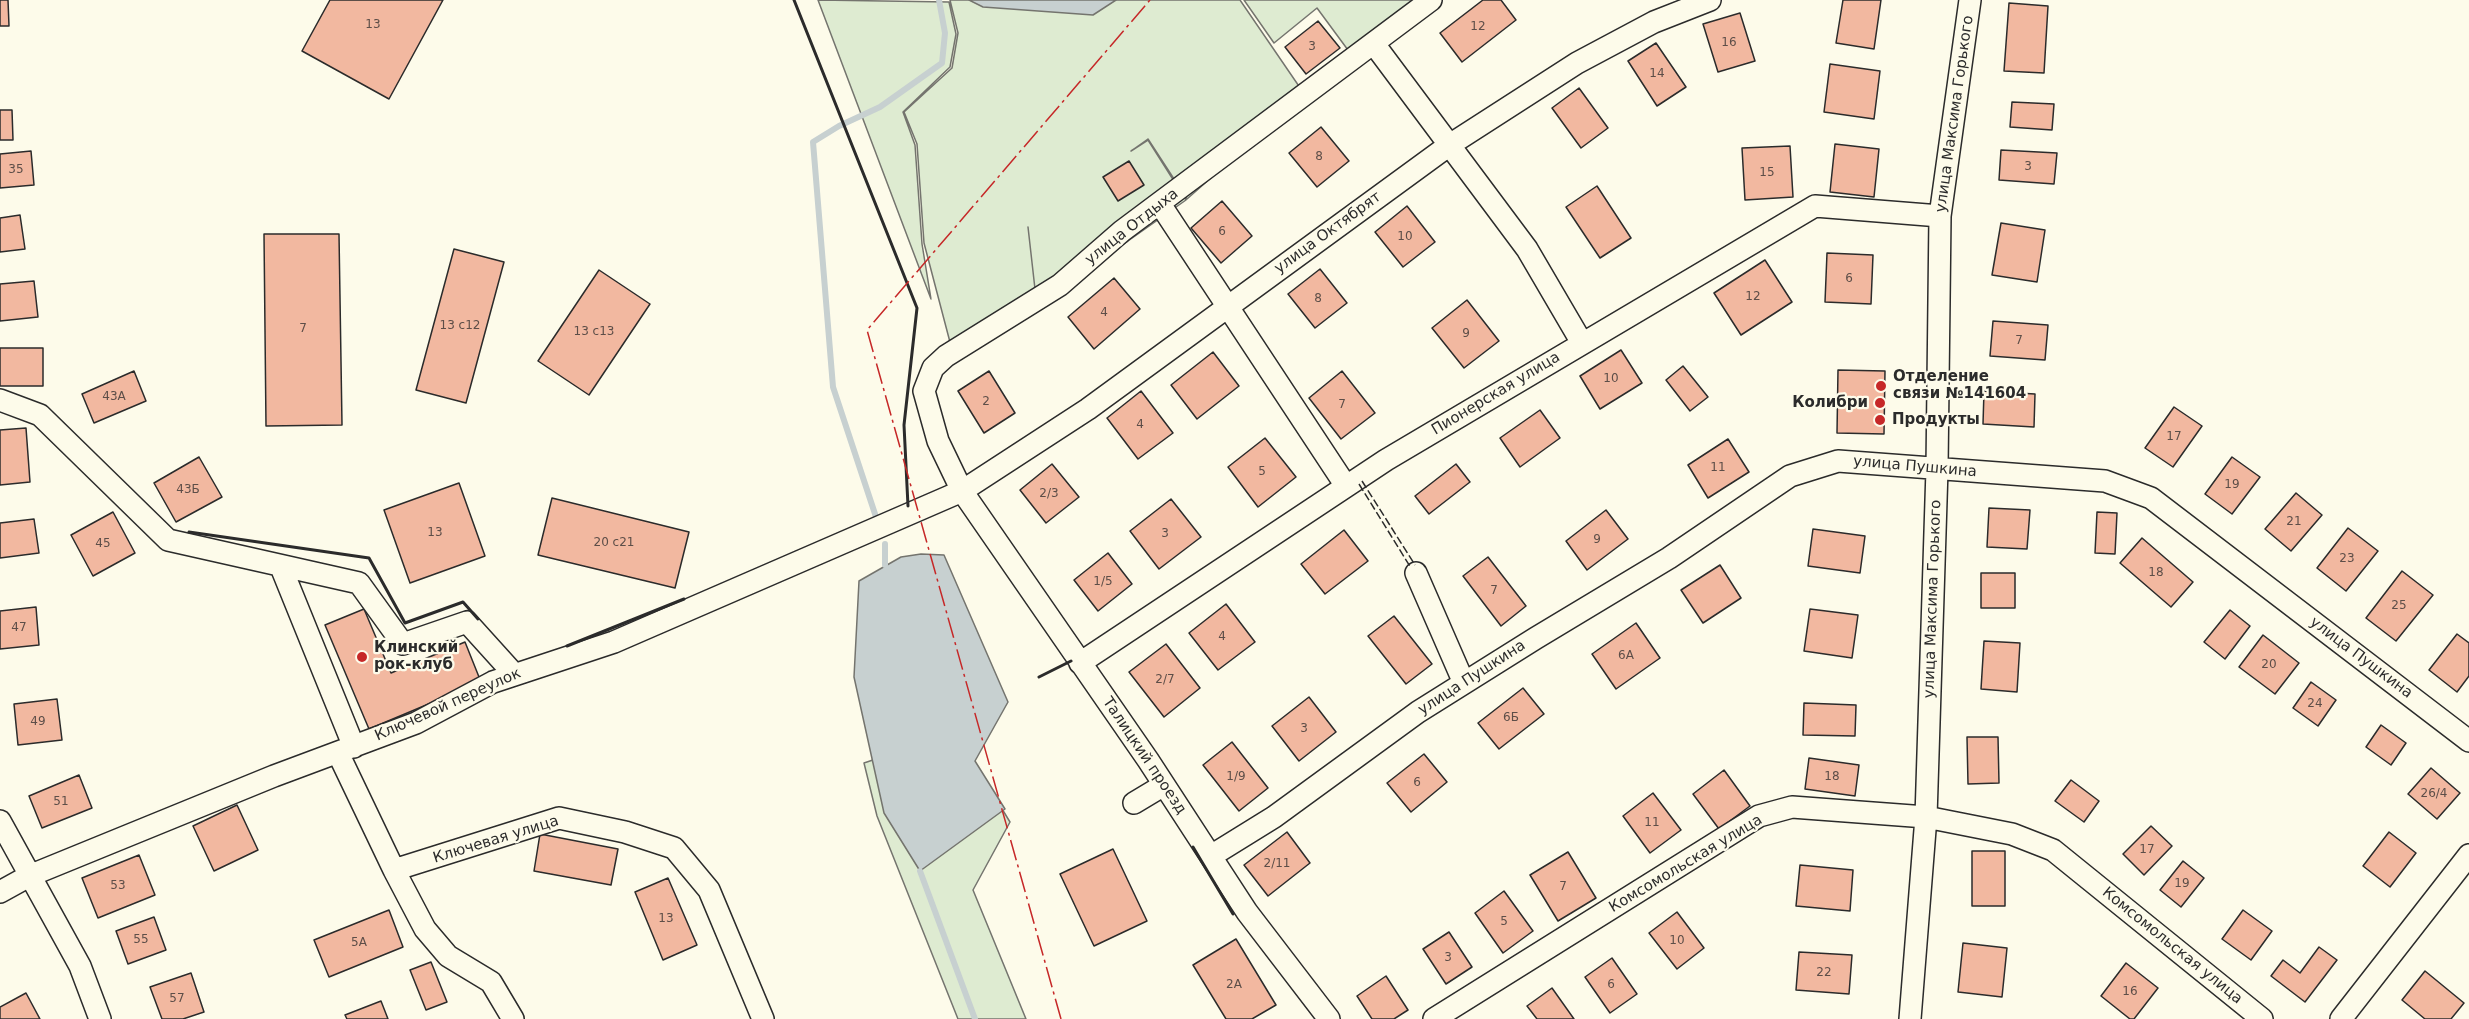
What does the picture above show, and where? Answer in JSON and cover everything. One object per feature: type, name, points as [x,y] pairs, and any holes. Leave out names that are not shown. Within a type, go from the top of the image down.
[{"type":"street","name":"улица Отдыха","points":[[962,491],[938,441],[924,391],[933,368],[946,356],[1060,285],[1122,231],[1431,0]]},
{"type":"street","name":"улица Октябрят","points":[[962,491],[1088,409],[1448,146],[1577,63],[1654,22],[1710,0]]},
{"type":"street","name":"улица Максима Горького","points":[[1910,1019],[1926,817],[1937,469],[1940,216],[1970,0]]},
{"type":"street","points":[[1374,44],[1527,249],[1582,343]]},
{"type":"street","points":[[1160,204],[1346,486]]},
{"type":"street","name":"Пионерская улица","points":[[1080,663],[1346,486],[1582,343],[1815,206],[1940,216]]},
{"type":"street","points":[[0,400],[40,415],[168,540],[359,583],[404,644],[467,622],[514,674]]},
{"type":"street","name":"улица Пушкина","points":[[1212,856],[1274,817],[1418,712],[1670,558],[1790,476],[1838,461],[2104,481],[2151,498],[2469,741]]},
{"type":"street","name":"Ключевой переулок","points":[[0,892],[28,876],[274,776],[416,723],[493,682],[614,642],[853,536],[962,491]]},
{"type":"street","name":"Талицкий проезд","points":[[962,491],[1164,785],[1272,948],[1329,1019]]},
{"type":"street","points":[[281,567],[346,750],[394,870],[425,928],[448,956],[491,982],[513,1019]]},
{"type":"street","points":[[1416,573],[1464,683]]},
{"type":"street","points":[[1134,803],[1164,785]]},
{"type":"street","name":"Комсомольская улица","points":[[1434,1019],[1759,816],[1792,807],[1926,817],[2012,834],[2053,850],[2262,1019]]},
{"type":"street","name":"Ключевая улица","points":[[394,870],[559,818],[626,832],[674,848],[709,890],[764,1019]]},
{"type":"street","points":[[0,821],[28,876],[80,966],[100,1019]]},
{"type":"street","points":[[2341,1019],[2469,855]]},
{"type":"green space","points":[[818,0],[949,2],[956,34],[950,67],[903,112],[915,145],[922,244],[931,299]]},
{"type":"green space","points":[[950,0],[1240,0],[1305,95],[1187,199],[1148,139],[1131,151],[1148,140],[1186,200],[1128,241],[1036,298],[951,346],[924,243],[917,144],[904,112],[952,68],[958,33]]},
{"type":"green space","points":[[1244,0],[1432,0],[1359,65],[1317,8],[1274,43]]},
{"type":"green space","points":[[976,725],[966,750],[1010,822],[973,890],[1026,1019],[958,1019],[877,816],[864,763]]},
{"type":"shaded area","points":[[969,0],[1116,0],[1093,15],[983,7]]},
{"type":"shaded area","points":[[921,554],[944,555],[1008,702],[975,761],[1005,809],[920,871],[884,813],[854,677],[859,581],[901,557]]},
{"type":"building","points":[[0,0],[8,0],[9,26],[0,26]]},
{"type":"building","points":[[330,0],[443,0],[389,99],[302,51]]},
{"type":"building","points":[[1483,0],[1501,0],[1516,20],[1462,62],[1440,33]]},
{"type":"building","points":[[1843,0],[1881,0],[1874,49],[1836,43]]},
{"type":"building","points":[[2009,3],[2048,6],[2044,73],[2004,71]]},
{"type":"building","points":[[1740,13],[1755,61],[1718,72],[1703,24]]},
{"type":"building","points":[[1318,21],[1340,48],[1306,74],[1285,47]]},
{"type":"building","points":[[1656,43],[1686,87],[1657,106],[1628,61]]},
{"type":"building","points":[[1830,64],[1880,71],[1874,119],[1824,112]]},
{"type":"building","points":[[1579,88],[1608,128],[1581,148],[1552,108]]},
{"type":"building","points":[[2012,102],[2054,104],[2052,130],[2010,127]]},
{"type":"building","points":[[0,110],[12,110],[13,140],[0,140]]},
{"type":"building","points":[[1321,127],[1349,161],[1317,187],[1289,153]]},
{"type":"building","points":[[1835,144],[1879,149],[1874,197],[1830,192]]},
{"type":"building","points":[[1790,146],[1793,197],[1745,200],[1742,148]]},
{"type":"building","points":[[2001,150],[2057,153],[2054,184],[1999,180]]},
{"type":"building","points":[[31,151],[34,185],[0,188],[0,154]]},
{"type":"building","points":[[1129,161],[1144,185],[1118,201],[1103,177]]},
{"type":"building","points":[[1597,186],[1631,238],[1600,258],[1566,207]]},
{"type":"building","points":[[1222,201],[1252,236],[1221,263],[1191,228]]},
{"type":"building","points":[[1407,206],[1435,242],[1403,267],[1375,232]]},
{"type":"building","points":[[20,215],[25,249],[0,252],[0,218]]},
{"type":"building","points":[[2001,223],[2045,230],[2037,282],[1992,275]]},
{"type":"building","points":[[264,234],[339,234],[342,425],[266,426]]},
{"type":"building","points":[[454,249],[504,262],[466,403],[416,390]]},
{"type":"building","points":[[1827,253],[1873,255],[1871,304],[1825,302]]},
{"type":"building","points":[[1765,260],[1792,302],[1741,335],[1714,293]]},
{"type":"building","points":[[1320,269],[1347,303],[1315,328],[1288,294]]},
{"type":"building","points":[[599,270],[650,304],[589,395],[538,361]]},
{"type":"building","points":[[1114,278],[1140,309],[1094,349],[1068,317]]},
{"type":"building","points":[[34,281],[38,317],[0,321],[0,284]]},
{"type":"building","points":[[1467,300],[1499,341],[1464,368],[1432,328]]},
{"type":"building","points":[[1993,321],[2048,325],[2045,360],[1990,356]]},
{"type":"building","points":[[0,348],[43,348],[43,386],[0,386]]},
{"type":"building","points":[[1621,350],[1642,383],[1600,409],[1580,376]]},
{"type":"building","points":[[1213,352],[1239,386],[1197,419],[1171,385]]},
{"type":"building","points":[[1683,366],[1708,397],[1690,411],[1666,380]]},
{"type":"building","points":[[1838,370],[1885,371],[1884,434],[1837,433]]},
{"type":"building","points":[[134,371],[146,401],[94,423],[82,394]]},
{"type":"building","points":[[989,371],[1015,413],[984,433],[958,391]]},
{"type":"building","points":[[1342,371],[1375,413],[1341,439],[1309,398]]},
{"type":"building","points":[[1141,391],[1173,433],[1138,459],[1107,418]]},
{"type":"building","points":[[1984,391],[2035,394],[2034,427],[1983,424]]},
{"type":"building","points":[[2174,407],[2202,426],[2173,467],[2145,448]]},
{"type":"building","points":[[1540,410],[1560,438],[1520,467],[1500,438]]},
{"type":"building","points":[[26,428],[30,482],[0,485],[0,430]]},
{"type":"building","points":[[1265,438],[1296,477],[1258,507],[1228,467]]},
{"type":"building","points":[[1728,439],[1749,472],[1708,498],[1688,465]]},
{"type":"building","points":[[199,457],[222,497],[176,522],[154,483]]},
{"type":"building","points":[[2232,457],[2260,477],[2232,514],[2205,494]]},
{"type":"building","points":[[1052,464],[1079,497],[1046,523],[1020,490]]},
{"type":"building","points":[[1456,464],[1470,482],[1429,514],[1415,496]]},
{"type":"building","points":[[459,483],[485,556],[410,583],[384,510]]},
{"type":"building","points":[[2296,493],[2322,515],[2291,551],[2265,529]]},
{"type":"building","points":[[552,498],[689,532],[675,588],[538,555]]},
{"type":"building","points":[[1171,499],[1201,537],[1159,569],[1130,531]]},
{"type":"building","points":[[1989,508],[2030,510],[2027,549],[1987,547]]},
{"type":"building","points":[[1606,510],[1628,539],[1587,570],[1566,541]]},
{"type":"building","points":[[113,512],[135,553],[93,576],[71,535]]},
{"type":"building","points":[[2097,512],[2117,513],[2115,554],[2095,553]]},
{"type":"building","points":[[34,519],[39,553],[0,558],[0,523]]},
{"type":"building","points":[[2348,528],[2378,551],[2346,591],[2317,568]]},
{"type":"building","points":[[1813,529],[1865,536],[1860,573],[1808,566]]},
{"type":"building","points":[[1344,530],[1368,561],[1325,594],[1301,564]]},
{"type":"building","points":[[2142,538],[2193,582],[2171,607],[2120,563]]},
{"type":"building","points":[[1108,553],[1132,584],[1098,611],[1074,580]]},
{"type":"building","points":[[1488,557],[1526,606],[1501,626],[1463,576]]},
{"type":"building","points":[[1720,565],[1741,598],[1703,623],[1681,590]]},
{"type":"building","points":[[2402,571],[2433,595],[2396,641],[2366,618]]},
{"type":"building","points":[[1981,573],[2015,573],[2015,608],[1981,608]]},
{"type":"building","points":[[1226,604],[1255,642],[1218,670],[1189,633]]},
{"type":"building","points":[[36,607],[39,645],[0,649],[0,611]]},
{"type":"building","name":"Клинский рок-клуб","points":[[364,609],[391,673],[465,642],[481,682],[369,729],[325,625]]},
{"type":"building","points":[[1810,609],[1858,615],[1852,658],[1804,651]]},
{"type":"building","points":[[2230,610],[2250,626],[2225,659],[2204,642]]},
{"type":"building","points":[[1394,616],[1432,664],[1406,684],[1368,636]]},
{"type":"building","points":[[1636,623],[1660,658],[1616,689],[1592,654]]},
{"type":"building","points":[[2457,634],[2469,643],[2469,676],[2457,692],[2429,670]]},
{"type":"building","points":[[2263,635],[2299,663],[2275,694],[2239,667]]},
{"type":"building","points":[[1984,641],[2020,643],[2017,692],[1981,689]]},
{"type":"building","points":[[1166,644],[1200,688],[1164,717],[1129,672]]},
{"type":"building","points":[[2311,682],[2336,700],[2318,726],[2293,708]]},
{"type":"building","points":[[1523,688],[1544,714],[1499,749],[1478,723]]},
{"type":"building","points":[[1309,697],[1336,732],[1299,761],[1272,726]]},
{"type":"building","points":[[57,699],[62,740],[18,745],[14,704]]},
{"type":"building","points":[[1804,703],[1856,705],[1855,736],[1803,735]]},
{"type":"building","points":[[2381,725],[2406,743],[2391,765],[2366,747]]},
{"type":"building","points":[[1967,737],[1998,737],[1999,783],[1968,784]]},
{"type":"building","points":[[1232,742],[1268,788],[1239,811],[1203,765]]},
{"type":"building","points":[[1424,754],[1447,782],[1411,812],[1387,783]]},
{"type":"building","points":[[1809,758],[1859,765],[1855,796],[1805,789]]},
{"type":"building","points":[[2431,768],[2460,793],[2437,819],[2408,794]]},
{"type":"building","points":[[1724,770],[1750,806],[1719,829],[1693,794]]},
{"type":"building","points":[[79,775],[92,808],[42,828],[29,796]]},
{"type":"building","points":[[2071,780],[2099,801],[2084,822],[2055,801]]},
{"type":"building","points":[[1653,793],[1681,830],[1650,853],[1623,816]]},
{"type":"building","points":[[237,805],[258,850],[214,871],[193,826]]},
{"type":"building","points":[[2151,826],[2172,846],[2144,875],[2123,854]]},
{"type":"building","points":[[1287,832],[1310,863],[1268,896],[1244,865]]},
{"type":"building","points":[[2389,832],[2416,853],[2390,887],[2363,866]]},
{"type":"building","points":[[540,834],[618,849],[611,885],[534,871]]},
{"type":"building","points":[[1113,849],[1147,921],[1094,946],[1060,874]]},
{"type":"building","points":[[1972,851],[2005,851],[2005,906],[1972,906]]},
{"type":"building","points":[[1568,852],[1596,898],[1558,921],[1530,875]]},
{"type":"building","points":[[139,855],[155,895],[98,918],[82,878]]},
{"type":"building","points":[[2183,861],[2204,878],[2181,907],[2160,890]]},
{"type":"building","points":[[1800,865],[1853,870],[1850,911],[1796,906]]},
{"type":"building","points":[[668,878],[697,945],[663,960],[635,892]]},
{"type":"building","points":[[1504,891],[1533,931],[1503,953],[1475,913]]},
{"type":"building","points":[[389,910],[403,947],[329,977],[314,940]]},
{"type":"building","points":[[2243,910],[2272,931],[2251,960],[2222,939]]},
{"type":"building","points":[[1677,912],[1704,948],[1677,969],[1649,933]]},
{"type":"building","points":[[154,917],[166,950],[128,964],[116,931]]},
{"type":"building","points":[[1449,932],[1472,967],[1446,984],[1423,949]]},
{"type":"building","points":[[1236,939],[1276,1005],[1252,1019],[1226,1019],[1193,965]]},
{"type":"building","points":[[1963,943],[2007,948],[2002,997],[1958,992]]},
{"type":"building","points":[[2319,947],[2337,960],[2305,1002],[2271,976],[2283,960],[2300,973]]},
{"type":"building","points":[[1799,952],[1852,955],[1849,994],[1796,990]]},
{"type":"building","points":[[1612,958],[1637,994],[1610,1013],[1585,977]]},
{"type":"building","points":[[431,962],[447,1002],[426,1010],[410,970]]},
{"type":"building","points":[[2126,963],[2158,988],[2134,1019],[2130,1019],[2101,996]]},
{"type":"building","points":[[2425,971],[2464,1003],[2451,1019],[2425,1019],[2402,1000]]},
{"type":"building","points":[[191,973],[204,1012],[183,1019],[162,1019],[150,987]]},
{"type":"building","points":[[1386,976],[1408,1010],[1394,1019],[1372,1019],[1357,996]]},
{"type":"building","points":[[1552,988],[1574,1019],[1537,1019],[1527,1006]]},
{"type":"building","points":[[26,993],[40,1019],[0,1019],[0,1007]]},
{"type":"building","points":[[381,1001],[388,1019],[347,1019],[345,1015]]},
{"type":"waterway","points":[[878,523],[833,387],[813,142],[839,126],[880,107],[942,63],[945,33],[939,0]]},
{"type":"waterway","points":[[885,544],[885,565]]},
{"type":"waterway","points":[[920,871],[975,1019]]},
{"type":"fence","points":[[1362,481],[1415,565]]},
{"type":"fence","points":[[1359,484],[1411,568]]},
{"type":"wall","points":[[794,0],[917,308],[904,425],[908,506]]},
{"type":"wall","points":[[189,532],[369,558],[405,623],[463,602],[478,619]]},
{"type":"wall","points":[[567,646],[684,599]]},
{"type":"wall","points":[[1039,677],[1071,661]]},
{"type":"wall","points":[[1193,847],[1233,914]]},
{"type":"power","points":[[1061,1019],[867,330],[1150,0]]},
{"type":"place","name":"Отделение связи №141604","points":[[1881,386]]},
{"type":"place","name":"Колибри","points":[[1880,403]]},
{"type":"place","name":"Продукты","points":[[1880,420]]},
{"type":"place","name":"Клинский рок-клуб","points":[[362,657]]}]
